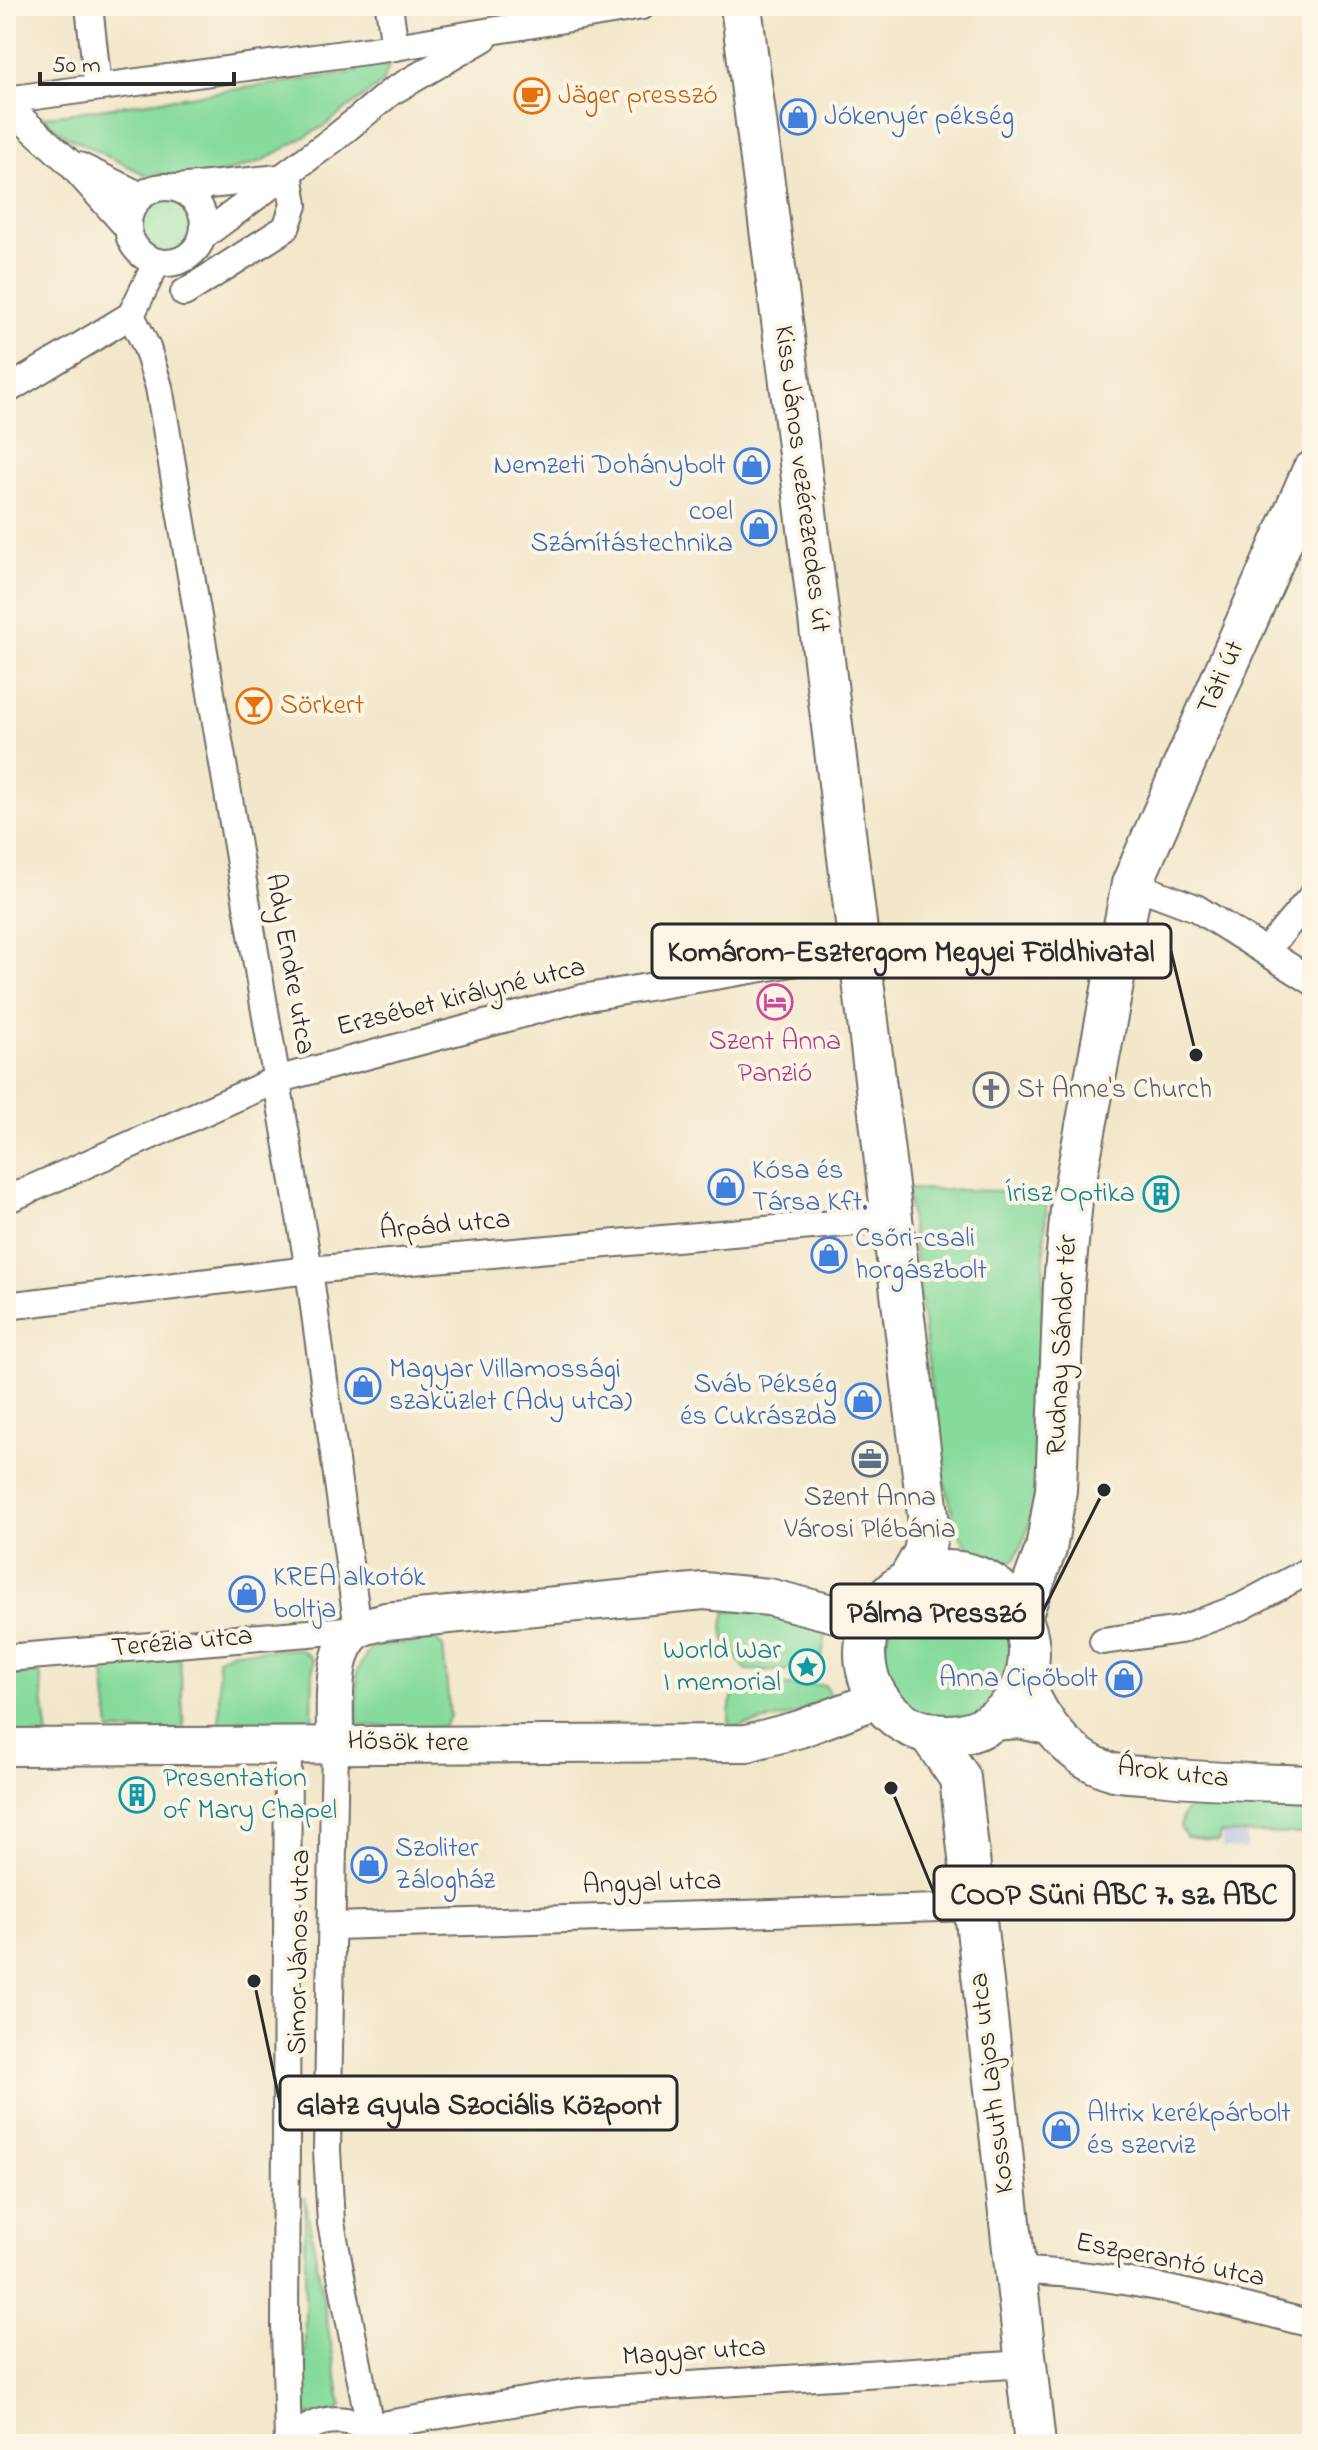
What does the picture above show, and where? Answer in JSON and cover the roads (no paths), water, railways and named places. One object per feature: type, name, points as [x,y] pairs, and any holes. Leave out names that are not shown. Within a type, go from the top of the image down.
[{"type":"main road","name":"Kiss János vezérezredes út","points":[[741,6],[859,952]]},
{"type":"main road","name":"Táti út","points":[[1132,884],[1312,472]]},
{"type":"main road","name":"Rudnay Sándor tér","points":[[1021,1616],[1046,1549],[1056,1490],[1064,1284],[1072,1200],[1132,884]]},
{"type":"main road","points":[[859,952],[929,1523],[924,1553],[908,1581]]},
{"type":"main road","points":[[929,1523],[982,1579],[1008,1597],[1021,1616],[1028,1634],[1030,1653],[1026,1683],[1008,1707],[983,1726],[960,1778]]},
{"type":"main road","points":[[1037,1570],[1015,1582],[982,1579],[951,1571],[929,1573],[908,1581],[890,1593],[877,1610],[868,1631],[865,1655],[869,1678],[879,1699],[909,1725],[928,1732],[951,1734],[1019,1720],[1047,1726]]},
{"type":"main road","points":[[358,1629],[386,1621],[704,1591],[769,1597],[839,1615],[877,1610]]},
{"type":"main road","name":"Hősök tere","points":[[358,1629],[342,1646],[337,1667],[335,1746],[747,1743],[800,1729],[879,1699]]},
{"type":"main road","name":"Árok utca","points":[[1026,1683],[1047,1726],[1072,1749],[1115,1772],[1179,1779],[1312,1784]]},
{"type":"main road","name":"Kossuth Lajos utca","points":[[928,1732],[960,1778],[1035,2444]]},
{"type":"main road","points":[[6,1747],[335,1746]]},
{"type":"street","points":[[89,6],[98,87]]},
{"type":"street","points":[[389,6],[395,47]]},
{"type":"street","points":[[6,103],[98,87],[395,47],[642,6]]},
{"type":"street","points":[[6,103],[69,162],[141,246],[168,263],[190,255],[203,236],[391,92],[498,30]]},
{"type":"street","points":[[69,162],[141,196]]},
{"type":"street","points":[[6,391],[131,315],[141,246],[133,206],[141,196],[152,190],[284,175]]},
{"type":"street","points":[[184,293],[286,228],[294,205],[284,175]]},
{"type":"street","points":[[177,188],[197,202],[205,224],[203,236]]},
{"type":"street","name":"Ady Endre utca","points":[[131,315],[147,348],[159,387],[309,1270],[358,1629]]},
{"type":"street","points":[[1132,884],[1196,908],[1312,981]]},
{"type":"street","points":[[1266,951],[1312,896]]},
{"type":"street","name":"Erzsébet királyné utca","points":[[6,1200],[276,1080],[582,998],[859,952]]},
{"type":"street","name":"Árpád utca","points":[[6,1306],[309,1270],[891,1219]]},
{"type":"street","points":[[1289,1583],[1312,1547]]},
{"type":"street","points":[[1103,1641],[1180,1630],[1241,1607],[1312,1569]]},
{"type":"street","name":"Terézia utca","points":[[6,1658],[358,1629]]},
{"type":"street","name":"Simor János utca","points":[[335,1746],[327,2150],[331,2223],[371,2435]]},
{"type":"street","name":"Simor János utca","points":[[288,1747],[285,2295],[288,2444]]},
{"type":"street","name":"Angyal utca","points":[[333,1926],[973,1907]]},
{"type":"street","name":"Eszperantó utca","points":[[1015,2271],[1064,2271],[1176,2290],[1312,2324]]},
{"type":"street","name":"Magyar utca","points":[[288,2444],[309,2425],[322,2421],[351,2420],[371,2435],[578,2392],[1026,2364]]},
{"type":"place","name":"Jäger presszó","points":[[532,96]]},
{"type":"place","name":"Jókenyér pékség","points":[[798,117]]},
{"type":"place","name":"Nemzeti Dohánybolt","points":[[752,466]]},
{"type":"place","name":"coel Számítástechnika","points":[[759,528]]},
{"type":"place","name":"Sörkert","points":[[254,706]]},
{"type":"place","name":"Szent Anna Panzió","points":[[775,1002]]},
{"type":"place","name":"Komárom-Esztergom Megyei Földhivatal","points":[[1196,1055]]},
{"type":"place","name":"St Anne's Church","points":[[991,1090]]},
{"type":"place","name":"Kósa és Társa Kft.","points":[[726,1187]]},
{"type":"place","name":"Írisz Optika","points":[[1161,1194]]},
{"type":"place","name":"Csőri-csali horgászbolt","points":[[829,1255]]},
{"type":"place","name":"Magyar Villamossági szaküzlet (Ady utca)","points":[[363,1386]]},
{"type":"place","name":"Sváb Pékség és Cukrászda","points":[[863,1401]]},
{"type":"place","name":"Szent Anna Városi Plébánia","points":[[870,1459]]},
{"type":"place","name":"Pálma Presszó","points":[[1104,1490]]},
{"type":"place","name":"KREA alkotók boltja","points":[[247,1594]]},
{"type":"place","name":"World War I memorial","points":[[807,1667]]},
{"type":"place","name":"Anna Cipőbolt","points":[[1124,1679]]},
{"type":"place","name":"COOP Süni ABC 7. sz. ABC","points":[[891,1788]]},
{"type":"place","name":"Presentation of Mary Chapel","points":[[137,1795]]},
{"type":"place","name":"Szoliter Zálogház","points":[[369,1865]]},
{"type":"place","name":"Glatz Gyula Szociális Központ","points":[[254,1981]]},
{"type":"place","name":"Altrix kerékpárbolt és szerviz","points":[[1061,2130]]}]
